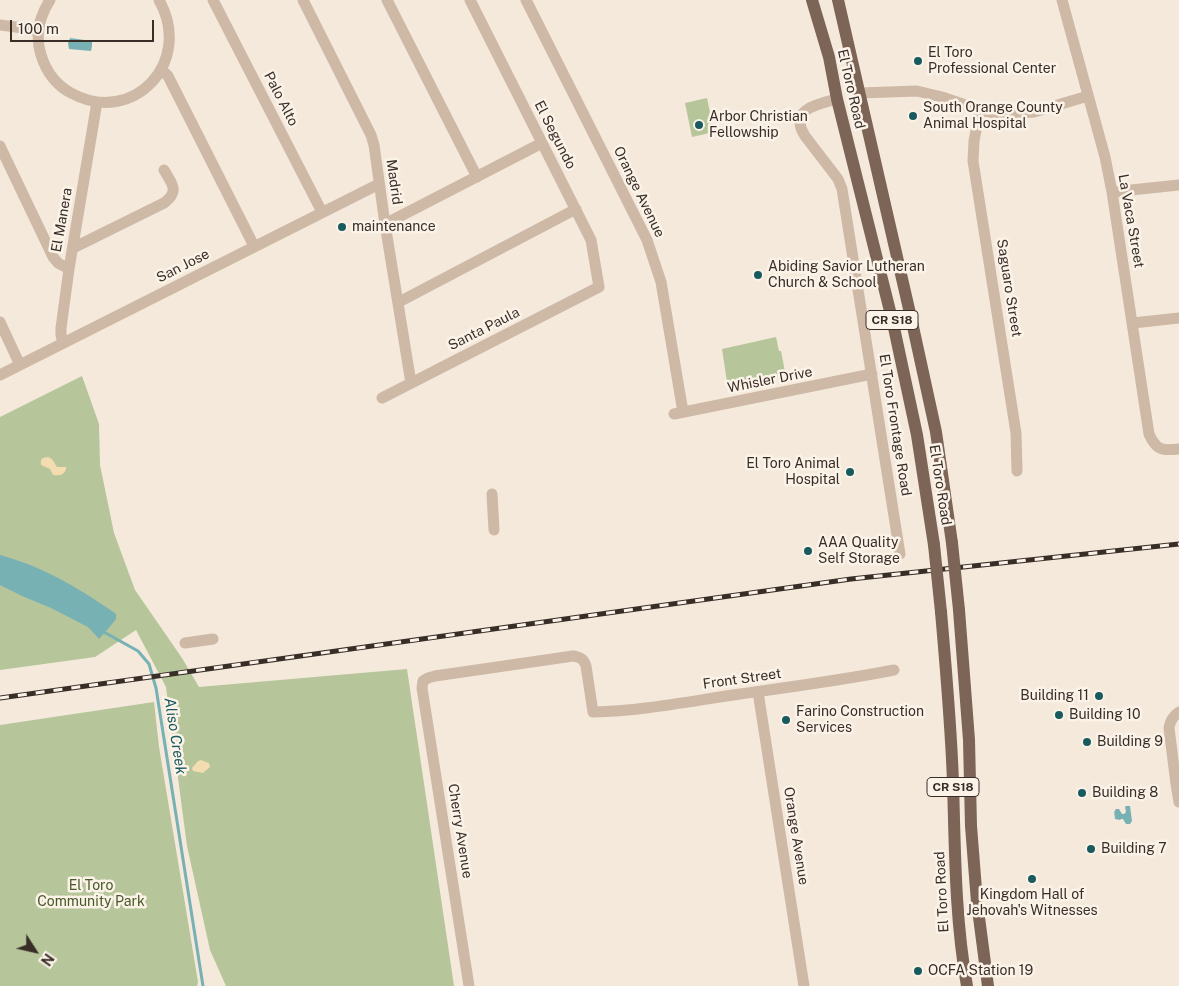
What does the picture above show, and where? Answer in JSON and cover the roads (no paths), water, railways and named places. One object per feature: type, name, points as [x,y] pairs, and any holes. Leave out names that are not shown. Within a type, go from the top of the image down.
[{"type":"main road","name":"El Toro Road","points":[[812,0],[829,57],[837,99],[893,323],[917,435],[934,545],[941,612],[951,742],[957,913],[967,986]]},
{"type":"main road","name":"El Toro Road","points":[[838,0],[936,432],[952,543],[959,610],[969,740],[971,826],[977,902],[988,986]]},
{"type":"main road","points":[[837,99],[860,94]]},
{"type":"street","points":[[50,0],[41,18],[38,30],[39,47],[44,64],[53,78],[65,90],[80,98],[108,103],[128,98],[147,87],[165,61],[170,35],[168,20],[159,0]]},
{"type":"street","name":"Palo Alto","points":[[213,0],[322,212]]},
{"type":"street","name":"Madrid","points":[[303,0],[374,144],[385,224],[412,383]]},
{"type":"street","points":[[387,0],[477,177]]},
{"type":"street","name":"El Segundo","points":[[470,0],[591,240],[600,287]]},
{"type":"street","name":"Orange Avenue","points":[[526,0],[647,240],[661,282],[678,413]]},
{"type":"street","name":"La Vaca Street","points":[[1062,0],[1112,192],[1149,434],[1152,442],[1158,447],[1167,450],[1179,449]]},
{"type":"street","points":[[0,25],[38,30]]},
{"type":"street","points":[[160,70],[168,76],[254,246]]},
{"type":"street","points":[[860,94],[917,91],[1000,114],[1034,112],[1088,96]]},
{"type":"street","name":"El Toro Frontage Road","points":[[837,99],[806,110],[802,114],[800,125],[805,136],[838,179],[842,189],[900,554]]},
{"type":"street","name":"El Manera","points":[[63,343],[61,328],[69,269],[97,102]]},
{"type":"street","name":"Saguaro Street","points":[[980,110],[974,141],[973,161],[1016,434],[1017,471]]},
{"type":"street","points":[[385,224],[542,143]]},
{"type":"street","points":[[0,146],[52,257],[69,269]]},
{"type":"street","points":[[73,248],[169,199],[174,190],[164,170]]},
{"type":"street","name":"San Jose","points":[[0,375],[379,184]]},
{"type":"street","points":[[1112,192],[1179,185]]},
{"type":"street","points":[[399,302],[576,210]]},
{"type":"street","name":"Santa Paula","points":[[382,398],[600,287]]},
{"type":"street","points":[[1133,323],[1179,318]]},
{"type":"street","points":[[0,322],[20,365]]},
{"type":"street","name":"Whisler Drive","points":[[678,413],[872,374]]},
{"type":"street","points":[[492,494],[494,530]]},
{"type":"street","points":[[186,643],[213,639]]},
{"type":"street","name":"Cherry Avenue","points":[[469,986],[422,688],[423,681],[435,676],[573,656],[585,662],[593,712]]},
{"type":"street","name":"Front Street","points":[[593,712],[610,712],[674,704],[855,678],[894,670]]},
{"type":"street","name":"Orange Avenue","points":[[758,692],[804,986]]},
{"type":"street","points":[[1176,715],[1170,722],[1169,737],[1179,802]]},
{"type":"water","points":[[70,38],[92,41],[91,51],[69,49],[68,43]]},
{"type":"water","points":[[0,555],[31,565],[61,579],[116,614],[116,619],[99,639],[88,627],[0,585]]},
{"type":"water","points":[[1126,806],[1130,806],[1132,821],[1130,824],[1126,824],[1123,819],[1115,819],[1114,812],[1116,809],[1119,809],[1124,814]]},
{"type":"waterway","name":"Aliso Creek","points":[[102,631],[138,651],[149,664],[156,688],[203,986]]},
{"type":"railway","points":[[0,698],[851,579],[1179,544]]},
{"type":"place","name":"El Toro Professional Center","points":[[918,61]]},
{"type":"place","name":"South Orange County Animal Hospital","points":[[913,116]]},
{"type":"place","name":"Arbor Christian Fellowship","points":[[699,125]]},
{"type":"place","name":"maintenance","points":[[342,227]]},
{"type":"place","name":"Abiding Savior Lutheran Church & School","points":[[758,275]]},
{"type":"place","name":"El Toro Animal Hospital","points":[[850,472]]},
{"type":"place","name":"AAA Quality Self Storage","points":[[808,551]]},
{"type":"place","name":"Building 11","points":[[1099,696]]},
{"type":"place","name":"Building 10","points":[[1059,715]]},
{"type":"place","name":"Farino Construction Services","points":[[786,720]]},
{"type":"place","name":"Building 9","points":[[1087,742]]},
{"type":"place","name":"Building 8","points":[[1082,793]]},
{"type":"place","name":"Building 7","points":[[1091,849]]},
{"type":"place","name":"Kingdom Hall of Jehovah's Witnesses","points":[[1032,879]]},
{"type":"place","name":"OCFA Station 19","points":[[918,971]]},
{"type":"park label","name":"El Toro Community Park","points":[[91,894]]}]
